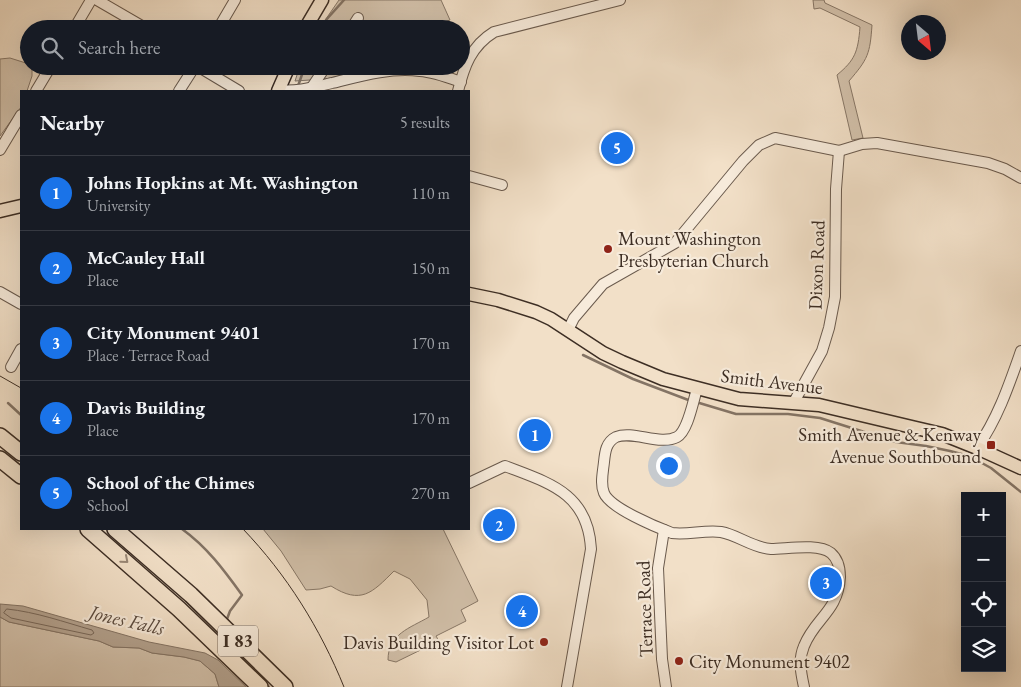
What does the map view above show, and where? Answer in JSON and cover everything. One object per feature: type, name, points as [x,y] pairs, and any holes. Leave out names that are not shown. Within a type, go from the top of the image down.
[{"type":"highway","points":[[0,436],[20,452]]},
{"type":"highway","points":[[0,459],[20,475]]},
{"type":"highway","name":"I 83","points":[[89,530],[179,609],[260,687]]},
{"type":"highway","name":"I 83","points":[[116,530],[191,595],[285,687]]},
{"type":"main road","points":[[310,20],[322,0]]},
{"type":"main road","points":[[282,90],[286,75]]},
{"type":"main road","points":[[0,211],[20,206]]},
{"type":"main road","name":"Smith Avenue","points":[[470,294],[498,300],[536,312],[603,353],[633,368],[697,389],[753,401],[819,405],[942,434],[1021,468]]},
{"type":"street","points":[[79,20],[91,0]]},
{"type":"street","points":[[97,0],[131,20]]},
{"type":"street","points":[[223,20],[235,0]]},
{"type":"street","points":[[470,58],[472,53],[486,37],[494,32],[620,0]]},
{"type":"street","points":[[37,90],[46,75]]},
{"type":"street","points":[[180,90],[189,75]]},
{"type":"street","points":[[212,75],[236,90]]},
{"type":"street","points":[[309,88],[319,75]]},
{"type":"street","points":[[291,90],[309,88],[365,75]]},
{"type":"street","points":[[441,75],[459,87],[464,75]]},
{"type":"street","points":[[0,150],[20,117]]},
{"type":"street","points":[[568,330],[574,318],[603,284],[675,243],[759,145],[775,138],[838,151],[862,144],[877,144],[988,163],[1005,169],[1021,178]]},
{"type":"street","name":"Dixon Road","points":[[794,402],[822,351],[833,310],[836,280],[838,151]]},
{"type":"street","points":[[470,176],[502,184]]},
{"type":"street","points":[[0,292],[20,303]]},
{"type":"street","points":[[11,367],[20,351]]},
{"type":"street","points":[[977,448],[989,430],[1018,372],[1021,351]]},
{"type":"street","points":[[697,389],[685,428],[677,437],[665,440],[618,436],[609,442],[604,453],[602,486],[606,498],[617,506],[664,530],[682,534],[721,532],[768,549],[824,549],[834,556],[840,571],[838,596],[803,648],[800,662],[804,687]]},
{"type":"street","points":[[470,483],[505,466],[553,484],[572,500],[584,517],[588,526],[591,549],[567,687]]},
{"type":"street","name":"Terrace Road","points":[[664,530],[658,568],[662,659],[666,687]]},
{"type":"shaded area","points":[[339,0],[441,0],[450,20],[325,20]]},
{"type":"shaded area","points":[[813,0],[824,0],[825,3],[872,25],[867,56],[849,81],[863,138],[852,140],[837,75],[852,60],[857,49],[860,27],[820,8],[814,9]]},
{"type":"shaded area","points":[[10,58],[20,61],[20,75],[32,76],[27,90],[20,90],[20,108],[0,136],[0,59]]},
{"type":"shaded area","points":[[297,75],[344,75],[325,79],[295,81]]},
{"type":"shaded area","points":[[264,530],[443,530],[478,601],[461,610],[466,621],[436,636],[439,641],[396,662],[388,660],[389,651],[396,638],[401,633],[429,617],[427,600],[410,579],[394,571],[366,594],[358,595],[341,592],[331,586],[306,590],[281,551]]},
{"type":"shaded area","points":[[0,617],[9,622],[99,641],[113,647],[139,648],[152,653],[200,661],[215,674],[219,687],[0,687]]},
{"type":"water","name":"Jones Falls","points":[[0,604],[23,606],[149,642],[205,653],[218,660],[246,687],[219,687],[215,674],[200,661],[152,653],[139,648],[113,647],[99,641],[9,622],[0,617]]},
{"type":"waterway","points":[[326,20],[344,0]]},
{"type":"waterway","points":[[298,86],[302,75]]},
{"type":"waterway","points":[[583,355],[633,379],[691,401]]},
{"type":"waterway","points":[[696,402],[736,414],[788,414],[820,418],[896,442],[926,446],[969,456],[991,468],[1021,492]]},
{"type":"waterway","points":[[8,403],[20,414]]},
{"type":"waterway","points":[[183,530],[207,551],[242,595],[230,611],[227,619],[229,622]]},
{"type":"waterway","points":[[255,668],[269,687]]},
{"type":"tram line","points":[[0,376],[20,387]]},
{"type":"tram line","points":[[244,530],[274,565],[301,603],[335,665],[344,687]]},
{"type":"place","name":"School of the Chimes","points":[[617,148]]},
{"type":"place","name":"Mount Washington Presbyterian Church","points":[[608,249]]},
{"type":"place","name":"Johns Hopkins at Mt. Washington","points":[[535,435]]},
{"type":"place","name":"Smith Avenue & Kenway Avenue Southbound","points":[[991,445]]},
{"type":"place","name":"McCauley Hall","points":[[499,525]]},
{"type":"place","name":"City Monument 9401","points":[[826,583]]},
{"type":"place","name":"Davis Building","points":[[522,611]]},
{"type":"place","name":"Davis Building Visitor Lot","points":[[544,642]]},
{"type":"place","name":"City Monument 9402","points":[[679,661]]}]
